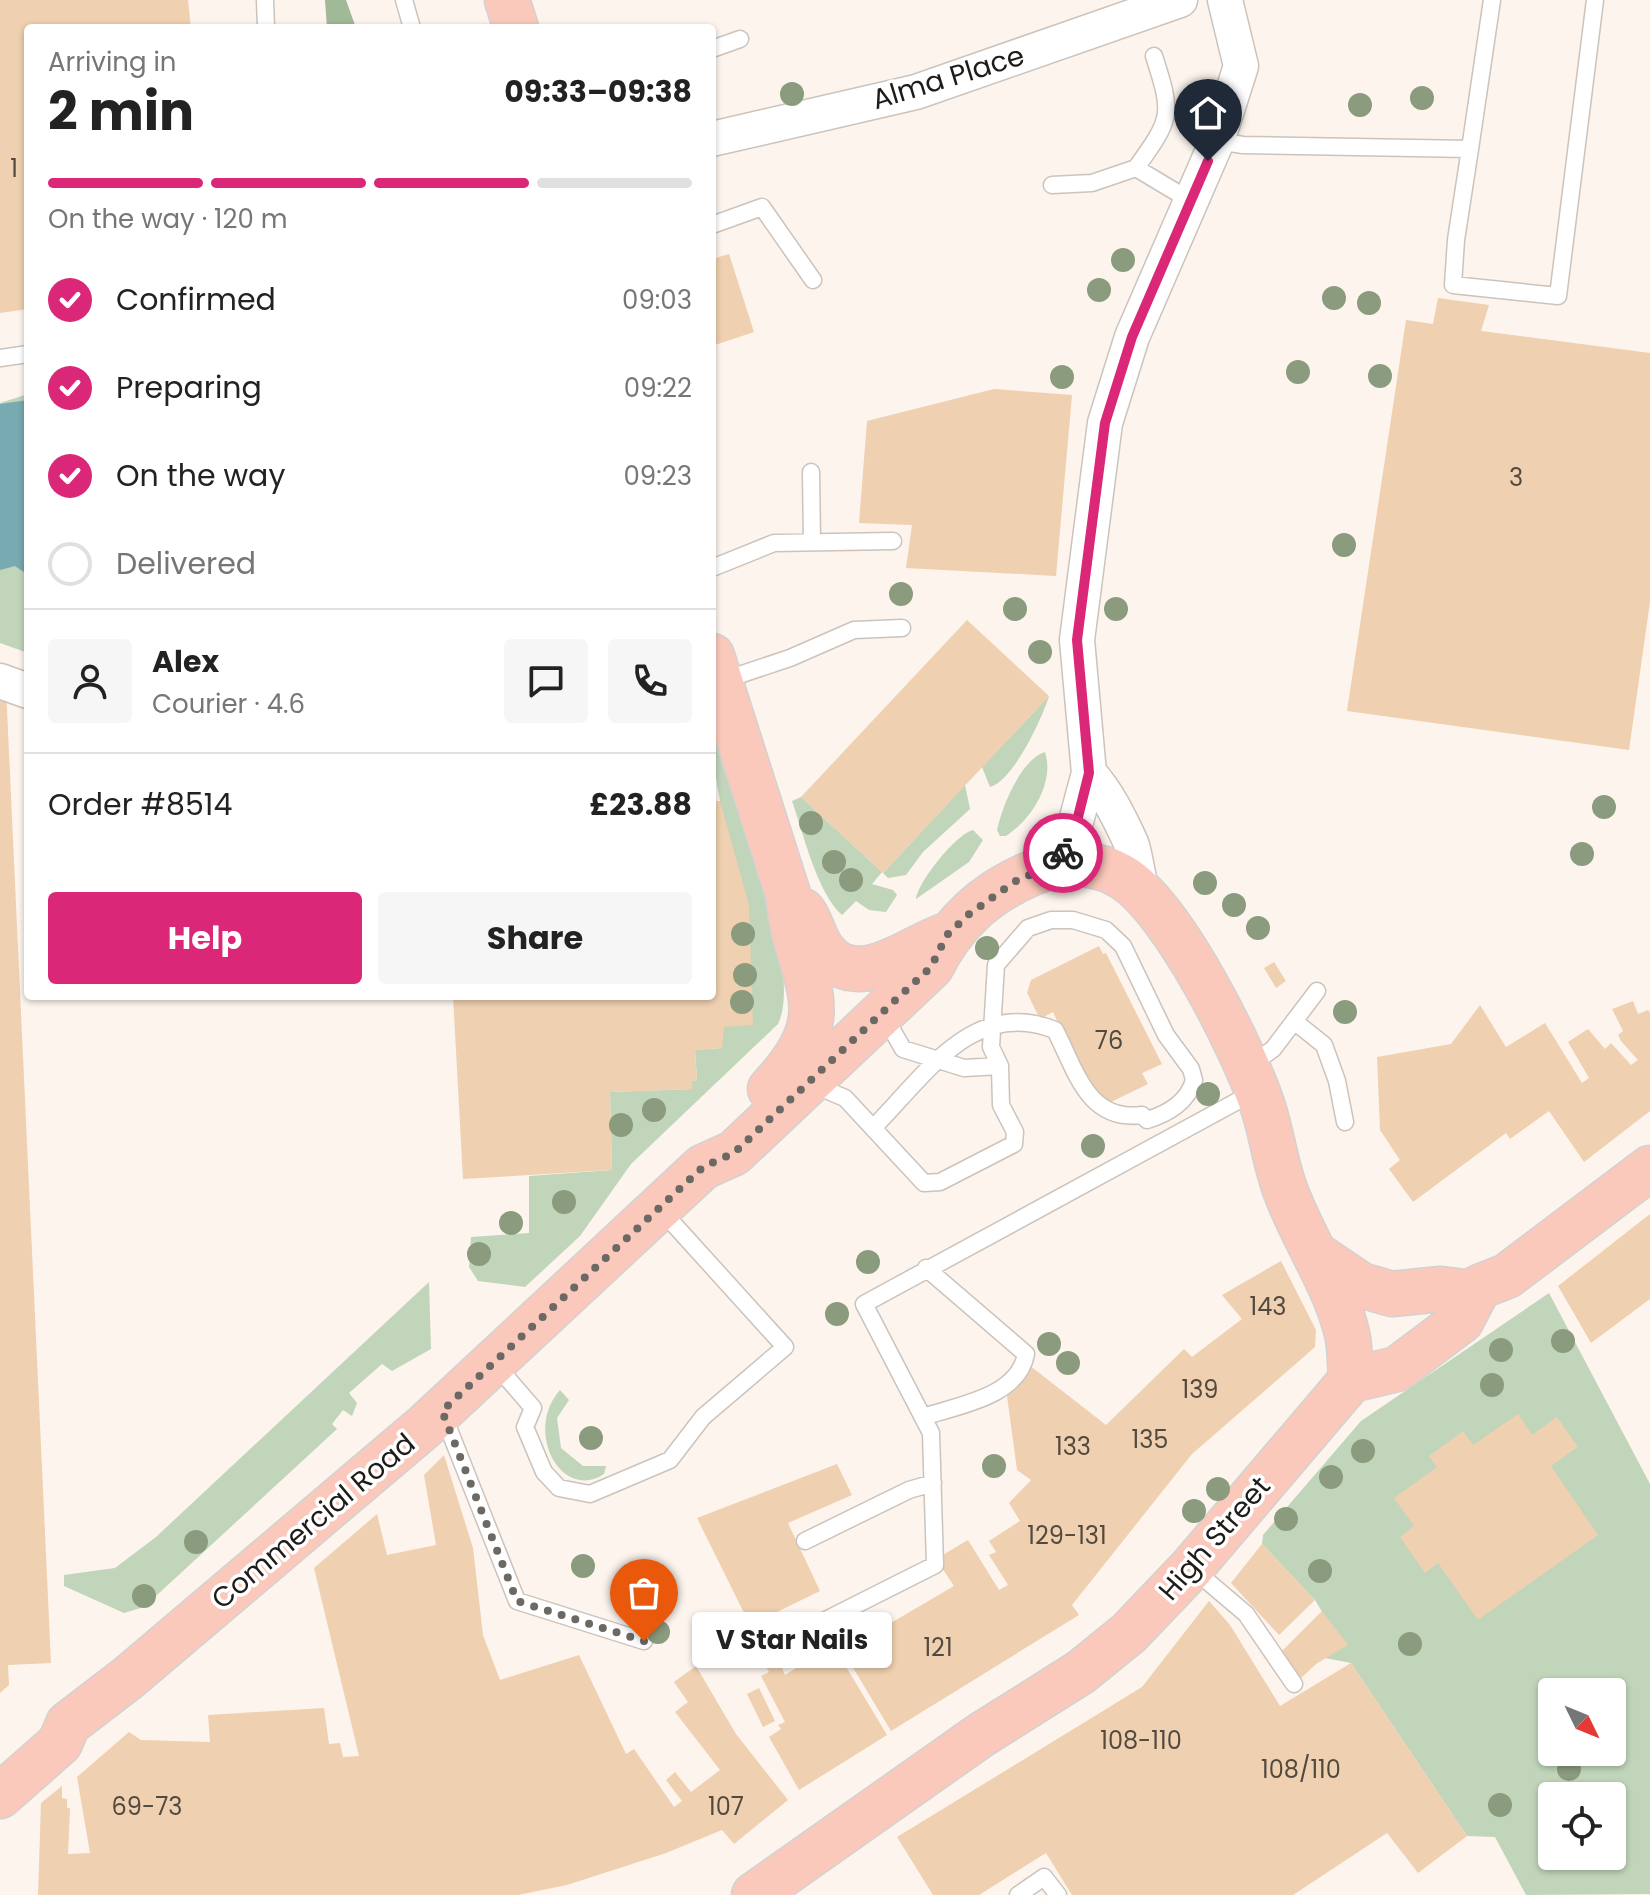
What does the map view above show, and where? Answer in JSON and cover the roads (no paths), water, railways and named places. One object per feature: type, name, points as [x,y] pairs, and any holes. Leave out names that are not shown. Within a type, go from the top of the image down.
[{"type":"main road","points":[[507,0],[515,24]]},
{"type":"main road","points":[[703,1167],[719,1138],[777,1082],[808,1039],[813,1002],[792,933],[788,894],[716,669]]},
{"type":"main road","name":"Commercial Road","points":[[0,1761],[49,1727],[68,1724],[128,1678],[442,1411],[703,1167],[734,1153],[931,967],[947,935],[991,896],[1047,867],[1093,866],[1115,873],[1142,892],[1182,948],[1252,1079],[1285,1191],[1315,1254],[1348,1338],[1351,1380]]},
{"type":"main road","points":[[788,894],[807,916],[824,952],[847,967],[879,967],[912,947],[947,935]]},
{"type":"main road","points":[[1315,1254],[1361,1285],[1392,1294],[1441,1289],[1473,1293],[1507,1276],[1650,1168]]},
{"type":"main road","points":[[1351,1380],[1397,1369],[1461,1321],[1473,1293]]},
{"type":"main road","name":"High Street","points":[[762,1892],[981,1735],[1081,1672],[1129,1633],[1191,1568],[1351,1380]]},
{"type":"main road","name":"Commercial Road","points":[[0,1796],[60,1743],[68,1724]]},
{"type":"street","name":"Alma Place","points":[[716,138],[916,92],[1180,0]]},
{"type":"street","name":"Commercial Road","points":[[1047,867],[1071,840],[1089,773],[1080,704],[1077,640],[1105,423],[1132,337],[1217,141],[1241,66],[1225,0]]},
{"type":"street","points":[[0,681],[24,690]]},
{"type":"street","name":"Commercial Road","points":[[1089,773],[1103,788],[1131,844],[1142,892]]},
{"type":"lane","points":[[265,0],[266,24]]},
{"type":"lane","points":[[404,0],[411,24]]},
{"type":"lane","points":[[1492,0],[1453,285],[1558,296],[1595,0]]},
{"type":"lane","points":[[716,48],[740,39]]},
{"type":"lane","points":[[1052,185],[1092,183],[1136,168],[1160,134],[1169,102],[1154,56]]},
{"type":"lane","points":[[1217,141],[1243,145],[1470,149]]},
{"type":"lane","points":[[1136,168],[1191,201]]},
{"type":"lane","points":[[716,224],[762,207],[813,280]]},
{"type":"lane","points":[[0,358],[24,355]]},
{"type":"lane","points":[[811,472],[812,541]]},
{"type":"lane","points":[[716,566],[774,543],[893,541]]},
{"type":"lane","points":[[716,669],[790,658],[854,630],[902,628]]},
{"type":"lane","points":[[810,1081],[845,1098],[919,1180],[928,1184],[940,1182],[1015,1143],[1015,1132],[1001,1105],[1000,1066],[991,1047],[995,1022],[996,965],[1019,934],[1051,920],[1106,930],[1123,946],[1166,1035],[1191,1069],[1194,1084],[1184,1099],[1154,1118],[1147,1120],[1142,1115],[1108,1114],[1091,1100],[1055,1030],[1034,1021],[995,1022],[972,1030],[873,1128]]},
{"type":"lane","points":[[810,1628],[935,1565],[931,1433],[864,1304],[1252,1079],[1317,991]]},
{"type":"lane","points":[[888,1007],[890,1025],[903,1049],[964,1068],[1000,1066]]},
{"type":"lane","points":[[1294,1021],[1324,1045],[1337,1079],[1345,1122]]},
{"type":"lane","points":[[494,1363],[533,1408],[526,1421],[526,1431],[544,1472],[559,1488],[590,1494],[670,1460],[703,1417],[785,1347],[660,1209]]},
{"type":"lane","points":[[923,1417],[1004,1389],[1023,1369],[1026,1354],[926,1268]]},
{"type":"lane","points":[[442,1411],[517,1601],[644,1641]]},
{"type":"lane","points":[[805,1541],[909,1490],[933,1483]]},
{"type":"lane","points":[[1191,1568],[1246,1614],[1294,1684]]},
{"type":"lane","points":[[1018,1895],[1044,1877],[1058,1895]]},
{"type":"water","points":[[24,401],[24,572],[15,566],[0,570],[0,404]]},
{"type":"place","name":"V Star Nails","points":[[644,1641]]}]
